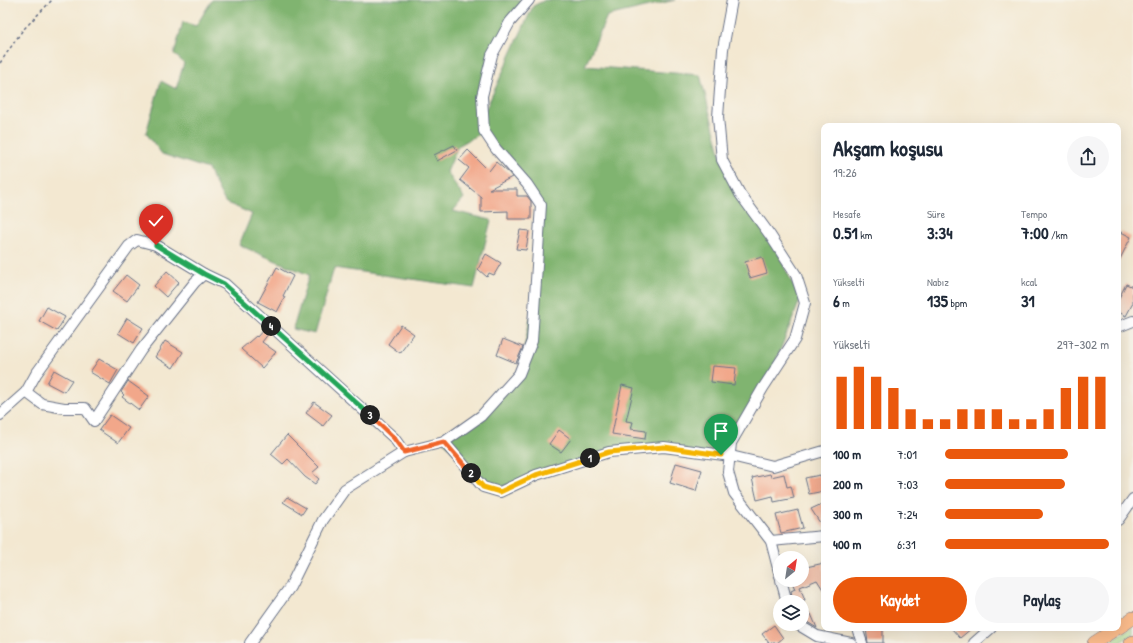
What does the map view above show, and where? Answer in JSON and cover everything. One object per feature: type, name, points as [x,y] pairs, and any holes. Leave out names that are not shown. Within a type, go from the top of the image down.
[{"type":"main road","points":[[1121,626],[1133,618]]},
{"type":"main road","points":[[1094,643],[1113,631]]},
{"type":"street","points":[[250,643],[290,587],[323,520],[345,489],[404,452],[444,442],[481,416],[519,374],[532,341],[541,205],[526,184],[496,149],[484,131],[482,96],[492,55],[510,22],[529,0]]},
{"type":"street","points":[[732,0],[723,49],[718,117],[722,160],[740,194],[796,274],[805,303],[795,340],[763,388],[731,443],[731,456],[728,472],[734,494],[770,541],[773,552]]},
{"type":"street","points":[[0,415],[26,392],[36,374],[128,246],[137,240],[156,245],[204,274],[224,284],[394,438],[404,452]]},
{"type":"street","points":[[26,392],[42,404],[64,408],[85,408],[94,421],[141,350],[195,282],[204,274]]},
{"type":"street","points":[[1121,326],[1133,321]]},
{"type":"street","points":[[444,442],[483,487],[500,492],[536,475],[609,452],[664,447],[731,456],[773,466],[821,452]]},
{"type":"street","points":[[1121,516],[1133,499]]},
{"type":"street","points":[[770,541],[821,536]]},
{"type":"street","points":[[809,631],[817,636],[851,643]]},
{"type":"street","points":[[858,631],[862,643]]},
{"type":"street","points":[[975,642],[984,631]]},
{"type":"street","points":[[975,642],[988,631]]},
{"type":"path","points":[[0,63],[22,31],[52,0]]},
{"type":"green space","points":[[212,0],[529,0],[492,55],[483,115],[533,6],[545,0],[675,0],[607,16],[585,66],[700,75],[722,160],[770,235],[800,300],[768,381],[721,455],[609,452],[492,490],[444,442],[490,406],[519,374],[537,283],[541,205],[484,131],[458,146],[447,172],[464,198],[453,211],[491,220],[474,288],[334,268],[315,334],[293,329],[309,275],[239,245],[252,214],[225,202],[208,169],[162,154],[146,133],[161,81],[176,89],[184,63],[174,54],[183,22],[196,26]]},
{"type":"green space","points":[[1133,626],[1133,634],[1119,643],[1107,643]]},
{"type":"building","points":[[454,145],[457,150],[437,161],[434,155]]},
{"type":"building","points":[[468,150],[489,171],[496,162],[509,173],[512,177],[489,189],[517,189],[517,196],[527,196],[531,201],[531,219],[508,219],[508,211],[481,212],[481,197],[460,180],[469,168],[459,160]]},
{"type":"building","points":[[520,230],[529,231],[526,250],[516,249]]},
{"type":"building","points":[[1121,232],[1131,237],[1121,257]]},
{"type":"building","points":[[486,254],[501,263],[494,275],[489,273],[487,277],[478,269]]},
{"type":"building","points":[[762,257],[767,273],[750,278],[745,262]]},
{"type":"building","points":[[277,267],[293,276],[283,296],[285,297],[277,312],[258,302]]},
{"type":"building","points":[[167,271],[179,282],[166,297],[154,286]]},
{"type":"building","points":[[126,275],[139,285],[127,301],[113,291]]},
{"type":"building","points":[[1126,284],[1133,287],[1133,303],[1126,316],[1121,314],[1121,294]]},
{"type":"building","points":[[47,307],[65,317],[57,331],[39,321]]},
{"type":"building","points":[[127,318],[143,328],[134,343],[118,333]]},
{"type":"building","points":[[401,325],[414,334],[400,353],[388,344]]},
{"type":"building","points":[[264,329],[269,333],[262,342],[276,352],[262,368],[241,349],[256,336],[257,337]]},
{"type":"building","points":[[503,339],[523,347],[516,363],[497,355]]},
{"type":"building","points":[[165,341],[183,352],[173,368],[155,357]]},
{"type":"building","points":[[99,359],[118,370],[110,384],[90,372]]},
{"type":"building","points":[[713,366],[736,368],[734,385],[711,382]]},
{"type":"building","points":[[54,370],[72,380],[64,392],[47,383]]},
{"type":"building","points":[[128,381],[149,396],[139,410],[122,397],[124,395],[121,392]]},
{"type":"building","points":[[622,385],[634,388],[626,421],[633,422],[631,429],[646,431],[645,439],[612,434]]},
{"type":"building","points":[[314,402],[332,415],[323,426],[306,413]]},
{"type":"building","points":[[110,415],[129,428],[118,443],[99,430]]},
{"type":"building","points":[[559,430],[571,439],[561,452],[549,444]]},
{"type":"building","points":[[287,435],[319,467],[312,473],[319,479],[315,484],[305,477],[288,459],[283,464],[271,454]]},
{"type":"building","points":[[676,463],[702,470],[696,491],[670,483]]},
{"type":"building","points":[[770,474],[771,477],[784,474],[787,487],[791,486],[794,498],[774,502],[773,496],[757,500],[752,478]]},
{"type":"building","points":[[820,475],[821,492],[809,494],[805,478]]},
{"type":"building","points":[[287,497],[306,508],[302,514],[283,502]]},
{"type":"building","points":[[821,504],[821,524],[811,509]]},
{"type":"building","points":[[798,510],[803,528],[781,533],[776,515]]},
{"type":"building","points":[[821,564],[821,586],[817,580],[809,583],[809,566]]},
{"type":"building","points":[[794,587],[800,587],[803,595],[792,595],[791,591],[795,589]]},
{"type":"building","points":[[809,613],[811,614],[817,628],[809,623]]},
{"type":"building","points":[[773,626],[773,631],[778,631],[783,638],[777,643],[769,643],[762,634]]},
{"type":"building","points":[[866,631],[883,631],[883,643],[868,643]]},
{"type":"building","points":[[954,631],[968,631],[960,638]]},
{"type":"route","points":[[156,245],[204,274],[224,284],[394,438],[404,452],[444,442],[483,487],[500,492],[536,475],[609,452],[664,447],[721,455]]}]
